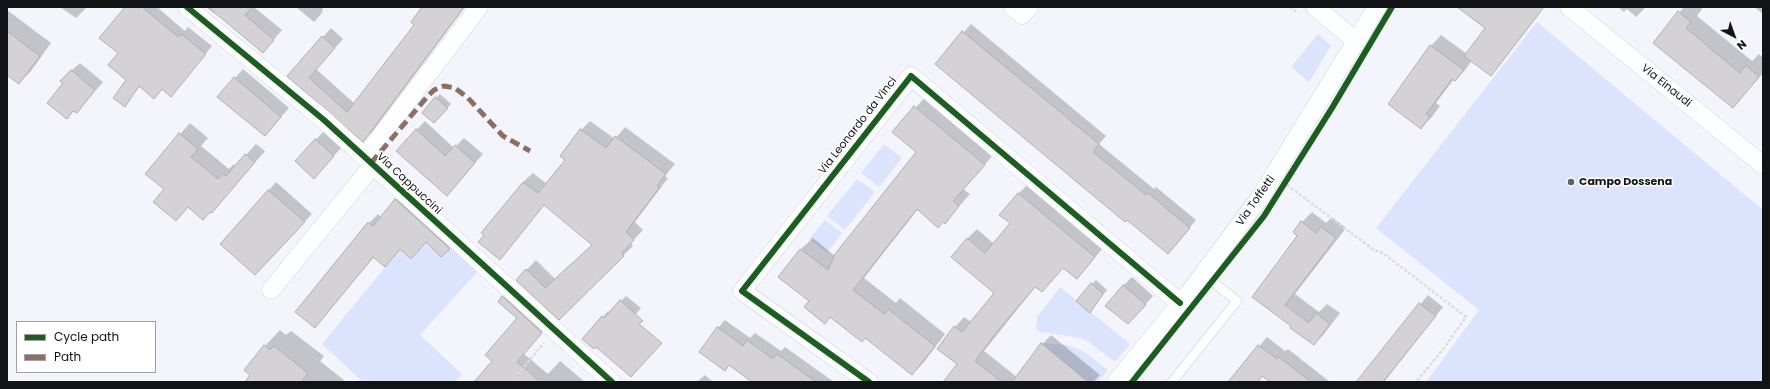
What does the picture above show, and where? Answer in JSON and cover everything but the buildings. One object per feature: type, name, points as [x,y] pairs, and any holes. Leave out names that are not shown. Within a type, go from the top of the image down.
[{"type":"street","name":"Via Cappuccini","points":[[187,7],[318,116],[612,382]]},
{"type":"street","name":"Via Cappuccini","points":[[271,290],[369,161],[479,7]]},
{"type":"street","points":[[1013,7],[1022,15],[1029,7]]},
{"type":"street","name":"Via Toffetti","points":[[1121,377],[1203,274],[1261,196],[1322,100],[1377,7]]},
{"type":"street","name":"Via Einaudi","points":[[1569,7],[1763,165]]},
{"type":"street","points":[[1308,12],[1356,41]]},
{"type":"street","name":"Via Leonardo da Vinci","points":[[866,381],[742,291],[910,76],[1180,303]]},
{"type":"lane","points":[[1172,382],[1237,301],[1203,274]]},
{"type":"lane","points":[[1121,377],[1139,382]]},
{"type":"path","points":[[1290,7],[1308,12]]},
{"type":"path","points":[[1280,190],[1286,181],[1374,250],[1383,253],[1466,317],[1444,348],[1416,382]]},
{"type":"path","points":[[511,382],[555,330]]},
{"type":"shaded area","name":"Campo Dossena","points":[[1537,22],[1763,210],[1763,382],[1426,382],[1479,310],[1376,228]]},
{"type":"shaded area","points":[[1318,34],[1331,46],[1309,82],[1291,67]]},
{"type":"shaded area","points":[[884,144],[902,158],[879,187],[861,173]]},
{"type":"shaded area","points":[[857,179],[875,192],[845,230],[827,216]]},
{"type":"shaded area","points":[[825,220],[842,233],[827,253],[809,239]]},
{"type":"shaded area","points":[[426,242],[441,257],[453,246],[479,270],[420,335],[462,374],[455,382],[363,382],[322,344],[400,249],[411,259]]},
{"type":"shaded area","points":[[1060,287],[1130,344],[1115,362],[1089,342],[1081,338],[1040,332],[1036,330],[1037,317]]},
{"type":"shaded area","points":[[1041,343],[1067,345],[1083,351],[1108,370],[1098,382],[1088,382]]},
{"type":"marked path","points":[[371,163],[427,97],[434,90],[444,86],[455,88],[468,98],[503,136],[530,151]]},
{"type":"cycle path","points":[[187,7],[324,120],[612,382]]},
{"type":"cycle path","points":[[1132,382],[1264,216],[1332,108],[1392,7]]},
{"type":"cycle path","points":[[869,382],[742,291],[911,76],[1180,303]]},
{"type":"place","name":"Campo Dossena","points":[[1571,182]]}]
